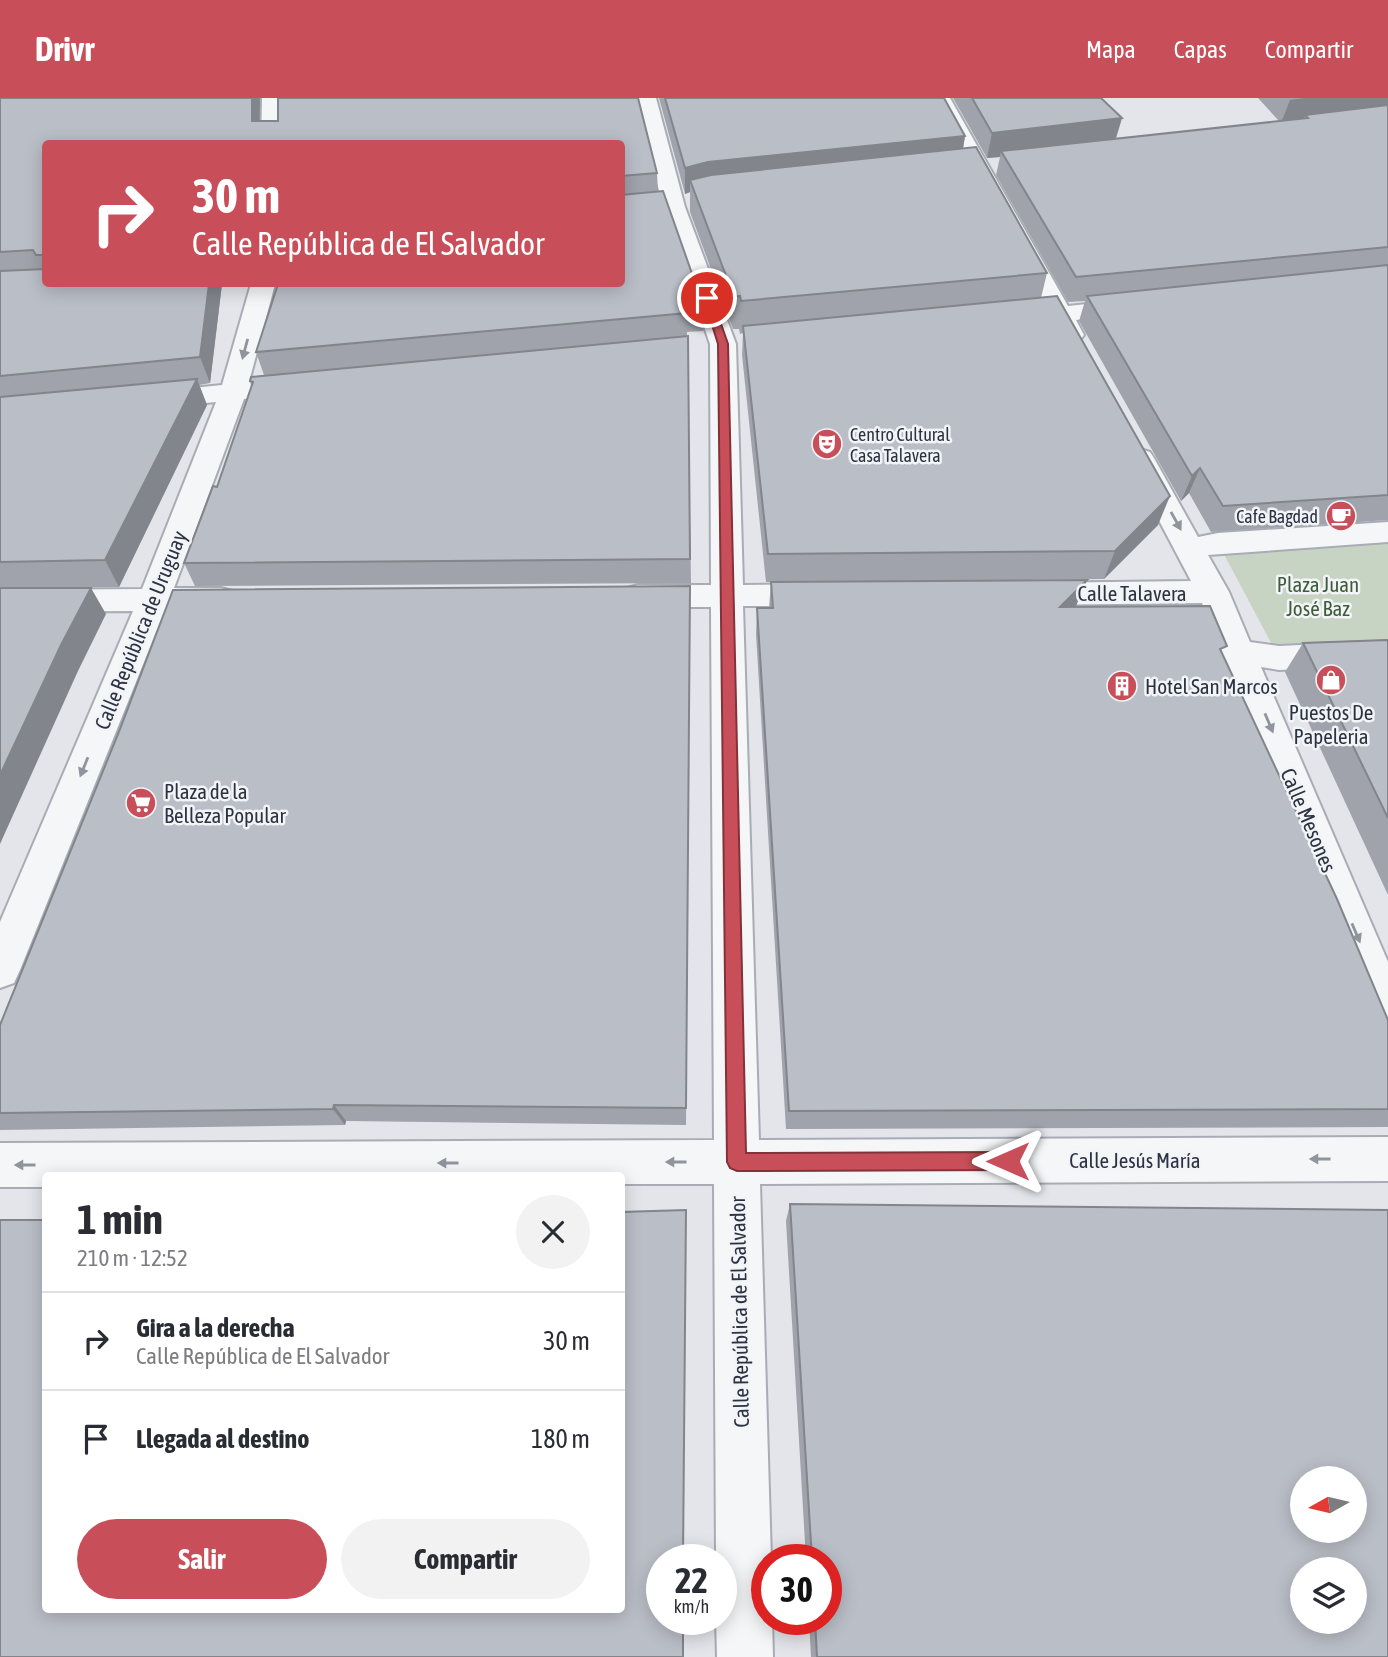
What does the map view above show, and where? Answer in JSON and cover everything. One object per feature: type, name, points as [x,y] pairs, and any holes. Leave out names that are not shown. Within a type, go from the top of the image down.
[{"type":"street","points":[[272,98],[272,140]]},
{"type":"street","name":"Calle República de El Salvador","points":[[646,98],[674,207],[723,344],[746,1657]]},
{"type":"street","points":[[940,98],[1080,351]]},
{"type":"street","points":[[954,171],[1008,164]]},
{"type":"street","points":[[648,209],[674,207],[696,200]]},
{"type":"street","name":"Calle República de Uruguay","points":[[0,970],[154,599],[233,392],[262,287]]},
{"type":"street","points":[[993,321],[1156,305]]},
{"type":"street","points":[[123,402],[328,383]]},
{"type":"street","name":"Calle Mesones","points":[[1126,432],[1213,592],[1388,1010]]},
{"type":"street","points":[[1192,550],[1218,543],[1388,532]]},
{"type":"street","name":"Calle Talavera","points":[[1005,594],[1213,592]]},
{"type":"street","points":[[615,596],[852,595]]},
{"type":"street","points":[[0,601],[251,599]]},
{"type":"street","points":[[1239,652],[1279,658],[1388,653]]},
{"type":"street","name":"Calle Jesús María","points":[[0,1165],[1388,1159]]},
{"type":"green space","name":"Plaza Juan José Baz","points":[[1388,532],[1388,653],[1279,658],[1218,543]]},
{"type":"building","points":[[0,98],[252,98],[252,121],[278,121],[278,98],[638,98],[657,173],[625,176],[625,140],[42,140],[42,255],[36,255],[33,250],[0,252]]},
{"type":"building","points":[[665,98],[944,98],[965,136],[708,162],[685,168]]},
{"type":"building","points":[[972,98],[1101,98],[1122,118],[992,133]]},
{"type":"building","points":[[1388,105],[1388,247],[1076,277],[1001,151],[1308,118],[1305,115]]},
{"type":"building","points":[[976,147],[1047,273],[741,301],[740,296],[734,297],[690,180],[711,175]]},
{"type":"building","points":[[663,191],[703,305],[687,306],[687,313],[256,352],[277,287],[625,287],[625,195]]},
{"type":"building","points":[[1388,265],[1388,495],[1223,506],[1200,468],[1192,476],[1087,296]]},
{"type":"building","points":[[42,269],[42,287],[209,287],[200,357],[0,376],[0,271]]},
{"type":"building","points":[[1057,296],[1170,496],[1115,551],[768,554],[743,326]]},
{"type":"building","points":[[688,336],[690,559],[184,563],[213,486],[217,487],[253,382],[250,381],[251,377]]},
{"type":"building","points":[[197,379],[105,560],[0,562],[0,397]]},
{"type":"building","points":[[1087,580],[1060,607],[1210,606],[1227,646],[1220,649],[1337,899],[1388,1020],[1388,1109],[789,1111],[757,608],[773,608],[771,582]]},
{"type":"building","points":[[690,586],[686,1108],[334,1105],[333,1109],[0,1113],[0,1025],[120,729],[173,590]]},
{"type":"building","points":[[0,588],[91,588],[0,775]]},
{"type":"building","points":[[1388,640],[1388,818],[1303,643]]},
{"type":"building","points":[[790,1204],[1388,1210],[1388,1657],[817,1657],[816,1635],[842,1635],[842,1544],[811,1544]]},
{"type":"building","points":[[686,1210],[683,1544],[646,1544],[646,1635],[683,1635],[683,1657],[0,1657],[0,1220],[42,1220],[42,1613],[625,1613],[625,1212]]},
{"type":"place","name":"Centro Cultural Casa Talavera","points":[[827,444]]},
{"type":"place","name":"Cafe Bagdad","points":[[1341,516]]},
{"type":"place","name":"Puestos De Papeleria","points":[[1331,680]]},
{"type":"place","name":"Hotel San Marcos","points":[[1122,686]]},
{"type":"place","name":"Plaza de la Belleza Popular","points":[[141,803]]},
{"type":"route","points":[[707,298],[723,344],[737,1162],[1008,1161]]}]
